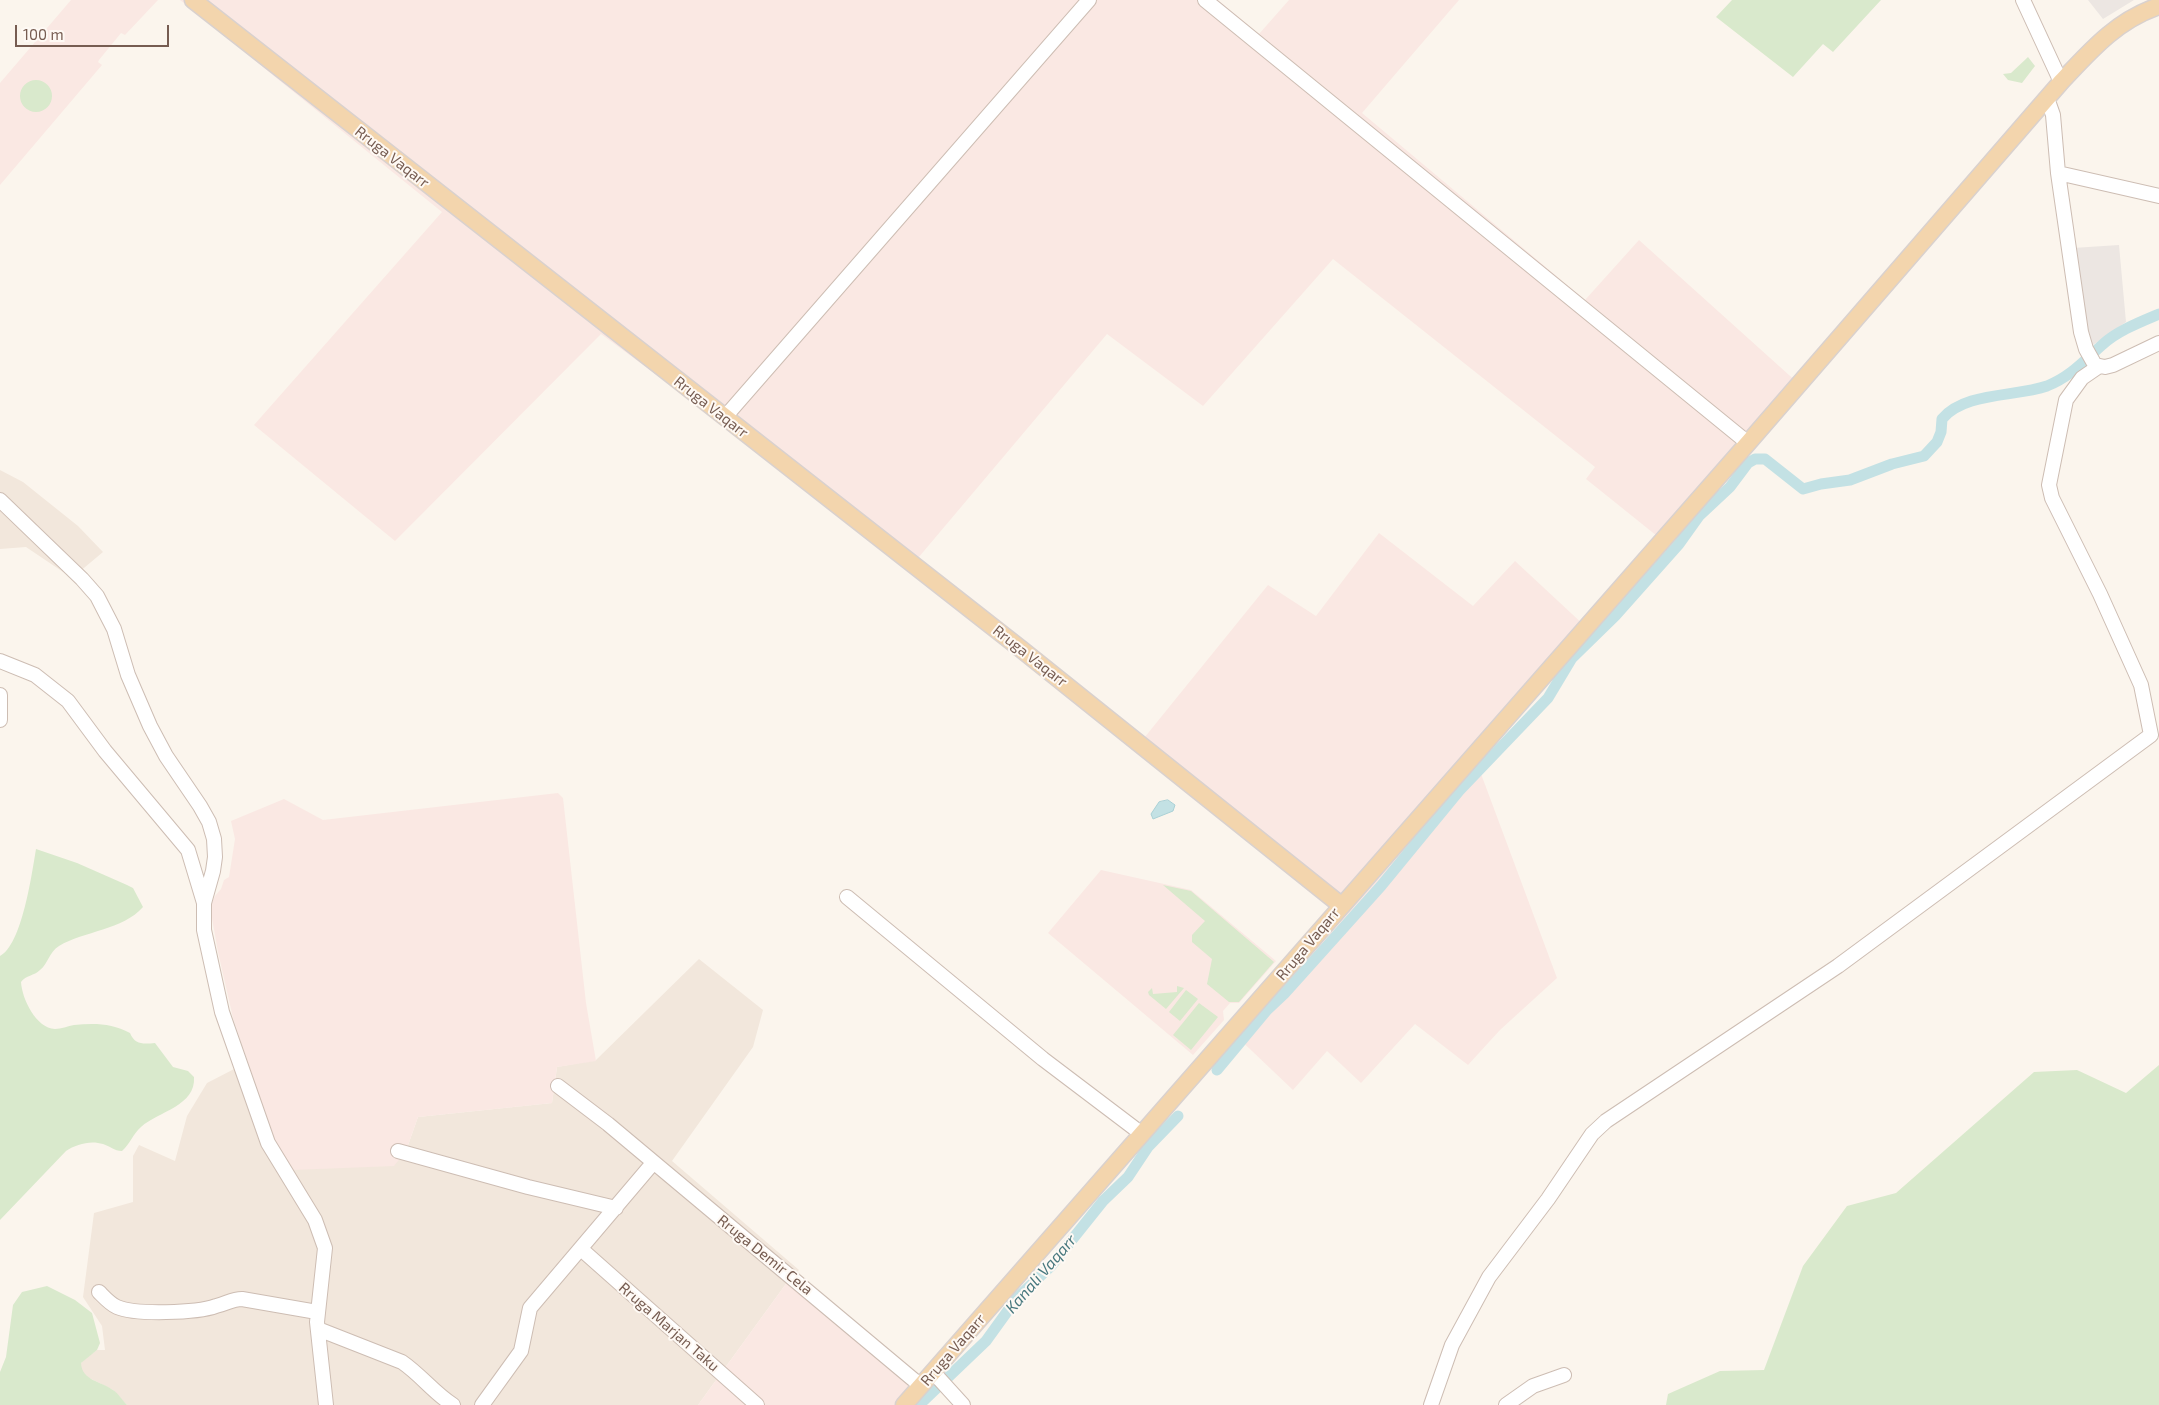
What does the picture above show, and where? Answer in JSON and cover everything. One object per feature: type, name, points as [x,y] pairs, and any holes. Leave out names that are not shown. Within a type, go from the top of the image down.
[{"type":"main road","name":"Rruga Vaqarr","points":[[193,0],[1021,649],[1342,906],[1142,1134],[939,1379],[921,1386],[904,1405]]},
{"type":"main road","points":[[1342,906],[2061,82],[2108,33],[2134,16],[2159,6]]},
{"type":"street","points":[[725,417],[1089,0]]},
{"type":"street","points":[[1205,0],[1748,442]]},
{"type":"street","points":[[2024,0],[2061,82]]},
{"type":"street","points":[[2047,98],[2053,115],[2058,173],[2081,332],[2086,349],[2096,364]]},
{"type":"street","points":[[2058,173],[2159,196]]},
{"type":"street","points":[[1431,1405],[1452,1345],[1489,1277],[1599,1127],[1838,966],[1963,876],[2157,731],[2141,684],[2100,594],[2052,498],[2049,485],[2066,400],[2082,378],[2096,364],[2112,365],[2159,343]]},
{"type":"street","points":[[0,500],[82,579],[106,611],[128,675],[150,726],[166,756],[200,806],[214,839],[214,871],[204,904]]},
{"type":"street","points":[[0,662],[35,675],[68,701],[105,751],[188,850],[204,904],[204,930],[220,1004],[260,1125],[278,1161],[322,1234],[325,1262],[317,1312],[326,1405]]},
{"type":"street","points":[[0,695],[0,720]]},
{"type":"street","points":[[847,897],[1043,1059],[1142,1134]]},
{"type":"street","name":"Rruga Demir Cela","points":[[558,1086],[608,1124],[869,1340],[921,1386]]},
{"type":"street","points":[[398,1151],[528,1187],[616,1208]]},
{"type":"street","points":[[482,1405],[521,1351],[530,1308],[653,1163]]},
{"type":"street","name":"Rruga Marjan Taku","points":[[581,1250],[757,1405]]},
{"type":"street","points":[[99,1292],[115,1306],[130,1311],[202,1309],[233,1299],[242,1299],[317,1312]]},
{"type":"street","points":[[318,1329],[402,1362],[414,1370],[439,1396],[453,1405]]},
{"type":"street","points":[[1506,1405],[1533,1386],[1564,1376]]},
{"type":"street","points":[[939,1379],[964,1405]]},
{"type":"shaded area","points":[[71,0],[158,0],[125,35],[121,33],[99,60],[98,62],[102,65],[0,185],[0,83]]},
{"type":"shaded area","points":[[180,0],[1218,0],[1259,34],[1289,0],[1459,0],[1362,113],[1585,300],[1639,240],[1799,384],[1662,540],[1586,479],[1595,467],[1333,259],[1203,406],[1107,334],[913,564],[601,334],[395,541],[254,425],[442,212]]},
{"type":"shaded area","points":[[2088,0],[2134,0],[2103,19]]},
{"type":"shaded area","points":[[2119,245],[2126,322],[2090,347],[2073,248]]},
{"type":"shaded area","points":[[0,470],[23,482],[78,526],[103,552],[72,578],[26,547],[0,549]]},
{"type":"shaded area","points":[[1379,533],[1473,606],[1515,561],[1586,627],[1474,755],[1557,978],[1500,1030],[1468,1065],[1415,1024],[1361,1083],[1327,1051],[1293,1090],[1232,1032],[1342,906],[1140,743],[1268,585],[1316,616]]},
{"type":"shaded area","points":[[558,793],[563,798],[586,1003],[596,1061],[557,1067],[552,1103],[418,1117],[406,1151],[394,1166],[292,1170],[274,1141],[233,1018],[210,907],[224,880],[229,877],[235,839],[231,821],[284,799],[323,820]]},
{"type":"shaded area","points":[[1101,870],[1191,890],[1276,961],[1239,1003],[1230,1003],[1223,1011],[1224,1020],[1193,1055],[1048,933]]},
{"type":"shaded area","points":[[699,959],[763,1010],[753,1047],[672,1161],[799,1270],[788,1281],[698,1405],[127,1405],[113,1390],[87,1377],[81,1371],[81,1363],[85,1358],[97,1350],[105,1350],[102,1326],[83,1297],[94,1213],[133,1202],[133,1156],[139,1145],[175,1161],[187,1116],[207,1083],[240,1066],[274,1141],[406,1151],[418,1117],[552,1103],[557,1067],[596,1060]]},
{"type":"shaded area","points":[[788,1281],[913,1388],[902,1405],[698,1405]]},
{"type":"green space","points":[[1732,0],[1881,0],[1833,52],[1823,44],[1793,77],[1716,17]]},
{"type":"green space","points":[[2028,57],[2035,66],[2022,83],[2008,80],[2003,74],[2011,73]]},
{"type":"green space","points":[[36,80],[47,85],[52,96],[47,107],[36,112],[25,107],[20,96],[25,85]]},
{"type":"green space","points":[[36,849],[77,863],[133,888],[143,907],[125,921],[59,946],[38,972],[21,982],[24,996],[31,1011],[42,1024],[55,1029],[74,1025],[96,1024],[123,1030],[130,1033],[137,1042],[155,1043],[173,1067],[188,1071],[194,1077],[193,1087],[189,1095],[175,1107],[141,1127],[122,1151],[94,1142],[84,1143],[66,1151],[0,1220],[0,956],[8,949],[20,924],[29,891]]},
{"type":"green space","points":[[1163,885],[1191,891],[1274,962],[1239,1002],[1229,1002],[1207,984],[1212,959],[1192,942],[1192,935],[1205,921]]},
{"type":"green space","points":[[1177,986],[1184,988],[1166,1009],[1148,992],[1152,988],[1153,994],[1177,992]]},
{"type":"green space","points":[[1186,990],[1198,999],[1180,1021],[1169,1012]]},
{"type":"green space","points":[[1199,1003],[1218,1017],[1191,1050],[1173,1035]]},
{"type":"green space","points":[[2159,1065],[2159,1405],[1666,1405],[1668,1394],[1720,1371],[1764,1370],[1803,1266],[1847,1206],[1896,1193],[2034,1072],[2077,1070],[2126,1093]]},
{"type":"green space","points":[[47,1286],[75,1300],[92,1313],[100,1343],[97,1350],[81,1363],[82,1369],[88,1377],[115,1392],[127,1405],[0,1405],[0,1372],[6,1357],[13,1305],[22,1292]]},
{"type":"water","points":[[1168,800],[1175,805],[1173,811],[1153,819],[1151,814],[1159,802]]},
{"type":"waterway","points":[[1217,1070],[1267,1010],[1284,994],[1381,886],[1459,791],[1548,698],[1572,658],[1615,616],[1679,544],[1699,516],[1730,487],[1748,463],[1755,459],[1765,459],[1803,489],[1821,484],[1850,480],[1892,464],[1924,456],[1937,442],[1941,432],[1942,419],[1952,410],[1976,400],[2047,386],[2063,378],[2115,335],[2159,314]]},
{"type":"waterway","name":"Kanali Vaqarr","points":[[919,1405],[986,1341],[1017,1298],[1051,1266],[1103,1201],[1128,1177],[1148,1147],[1178,1116]]}]
